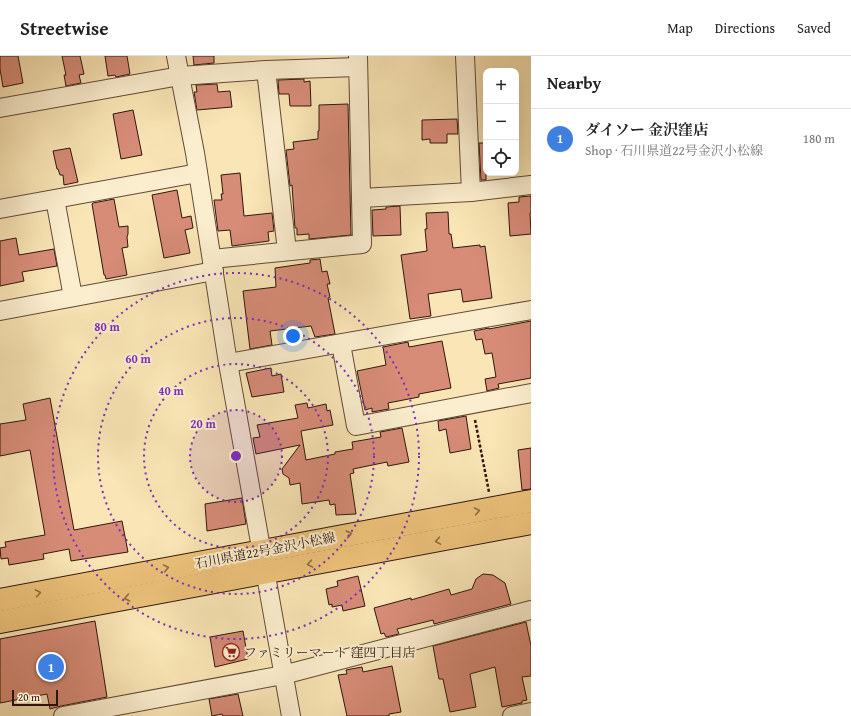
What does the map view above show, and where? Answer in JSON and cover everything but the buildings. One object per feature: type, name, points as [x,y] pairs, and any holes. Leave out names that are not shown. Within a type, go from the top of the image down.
[{"type":"main road","name":"石川県道22号金沢小松線","points":[[0,600],[531,501]]},
{"type":"main road","name":"石川県道22号金沢小松線","points":[[0,622],[531,523]]},
{"type":"street","points":[[176,56],[198,173],[228,363],[291,716]]},
{"type":"street","points":[[465,56],[472,192]]},
{"type":"street","points":[[0,108],[180,76],[358,62],[362,244],[287,251],[213,265],[74,297],[0,311]]},
{"type":"street","points":[[266,70],[287,251]]},
{"type":"street","points":[[0,209],[198,173]]},
{"type":"street","points":[[361,198],[472,192],[531,184]]},
{"type":"street","points":[[55,199],[74,297]]},
{"type":"street","points":[[228,363],[531,310]]},
{"type":"street","points":[[341,344],[356,426],[531,392]]},
{"type":"street","points":[[63,716],[283,675],[531,610]]},
{"type":"street","points":[[512,716],[531,712]]},
{"type":"path","points":[[472,404],[492,508]]},
{"type":"place","name":"ファミリーマート 窪四丁目店","points":[[231,652]]},
{"type":"place","name":"ダイソー 金沢窪店","points":[[51,667]]}]
